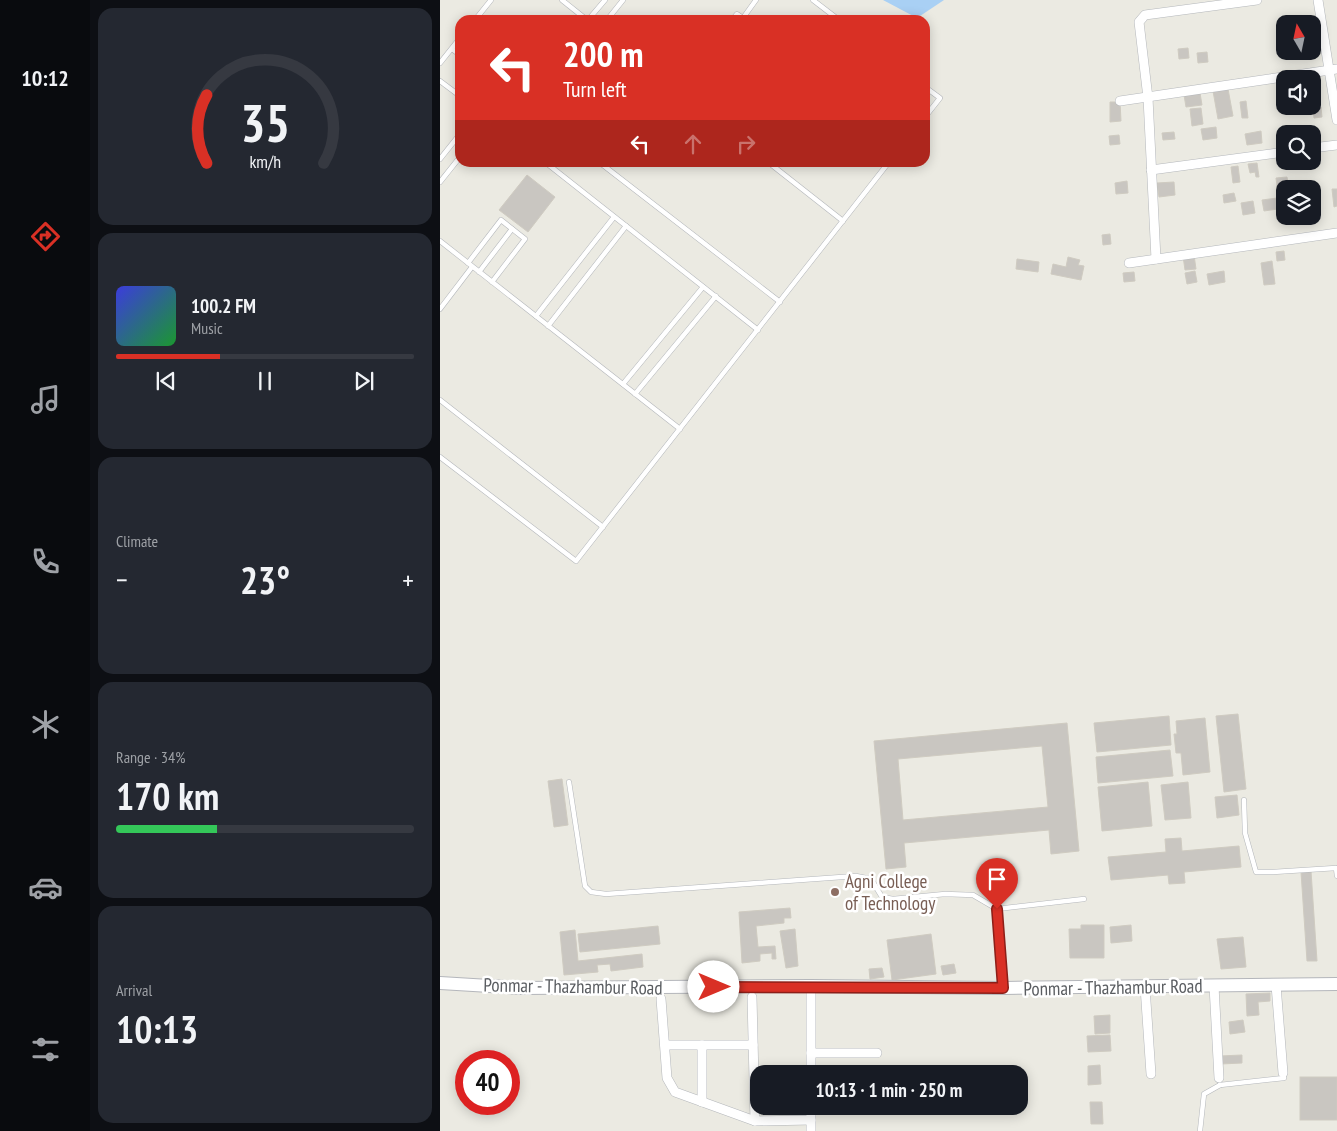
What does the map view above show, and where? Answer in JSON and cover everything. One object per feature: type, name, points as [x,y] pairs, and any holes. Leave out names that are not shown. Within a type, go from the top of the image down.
[{"type":"street","points":[[1156,259],[1148,98],[1139,22],[1145,15],[1257,0]]},
{"type":"street","points":[[1318,0],[1333,70],[1337,120]]},
{"type":"street","points":[[1120,101],[1333,70]]},
{"type":"street","points":[[1321,147],[1337,145]]},
{"type":"street","points":[[1151,170],[1276,153]]},
{"type":"street","points":[[1129,263],[1337,233]]},
{"type":"street","name":"Ponmar - Thazhambur Road","points":[[440,983],[521,988],[811,986],[1003,988],[1337,984]]},
{"type":"street","points":[[811,986],[811,1065]]},
{"type":"street","points":[[1214,986],[1220,1082]]},
{"type":"street","points":[[1276,986],[1283,1073]]},
{"type":"street","points":[[1144,987],[1151,1074]]},
{"type":"street","points":[[752,997],[755,1121]]},
{"type":"street","points":[[661,999],[668,1078],[675,1092],[755,1121],[811,1120]]},
{"type":"street","points":[[665,1045],[753,1045]]},
{"type":"street","points":[[702,1045],[702,1102]]},
{"type":"street","points":[[812,1053],[877,1053]]},
{"type":"street","points":[[811,1115],[811,1131]]},
{"type":"lane","points":[[479,15],[491,0]]},
{"type":"lane","points":[[562,0],[582,15]]},
{"type":"lane","points":[[592,15],[605,0]]},
{"type":"lane","points":[[611,15],[624,0]]},
{"type":"lane","points":[[747,15],[756,0]]},
{"type":"lane","points":[[813,0],[832,15]]},
{"type":"lane","points":[[440,64],[455,44]]},
{"type":"lane","points":[[440,81],[455,92]]},
{"type":"lane","points":[[930,91],[940,98],[930,111]]},
{"type":"lane","points":[[440,159],[455,140]]},
{"type":"lane","points":[[440,182],[455,163]]},
{"type":"lane","points":[[551,167],[758,330]]},
{"type":"lane","points":[[605,167],[780,302]]},
{"type":"lane","points":[[774,167],[843,222]]},
{"type":"lane","points":[[440,457],[576,562],[885,167]]},
{"type":"lane","points":[[536,316],[614,217]]},
{"type":"lane","points":[[468,263],[501,220],[525,239],[492,282]]},
{"type":"lane","points":[[548,326],[626,226]]},
{"type":"lane","points":[[479,272],[512,229]]},
{"type":"lane","points":[[440,241],[680,429]]},
{"type":"lane","points":[[440,309],[472,267]]},
{"type":"lane","points":[[623,384],[703,287]]},
{"type":"lane","points":[[635,394],[716,296]]},
{"type":"lane","points":[[440,400],[603,527]]},
{"type":"lane","points":[[569,782],[585,886],[591,892],[606,894],[856,876],[871,879],[882,897],[945,894],[973,895],[997,909],[1084,899]]},
{"type":"lane","points":[[1244,800],[1244,833],[1256,872],[1336,868],[1337,876]]},
{"type":"lane","points":[[997,909],[1003,988]]},
{"type":"lane","points":[[1200,1131],[1204,1094],[1220,1082],[1284,1078],[1283,1073]]},
{"type":"water","points":[[883,0],[944,0],[922,15],[911,15]]},
{"type":"building","points":[[1188,48],[1189,58],[1179,59],[1178,49]]},
{"type":"building","points":[[1207,52],[1208,62],[1198,63],[1197,53]]},
{"type":"building","points":[[1228,89],[1233,116],[1218,119],[1213,91]]},
{"type":"building","points":[[1200,93],[1202,105],[1186,107],[1184,95]]},
{"type":"building","points":[[1246,101],[1248,118],[1242,118],[1240,102]]},
{"type":"building","points":[[1110,102],[1120,102],[1121,121],[1110,122]]},
{"type":"building","points":[[1321,107],[1322,117],[1314,118],[1314,115],[1321,115]]},
{"type":"building","points":[[1201,108],[1203,124],[1192,126],[1190,109]]},
{"type":"building","points":[[1216,127],[1217,138],[1203,140],[1201,129]]},
{"type":"building","points":[[1261,131],[1262,143],[1247,145],[1245,134]]},
{"type":"building","points":[[1174,132],[1175,139],[1163,140],[1162,133]]},
{"type":"building","points":[[1119,135],[1120,144],[1110,145],[1109,136]]},
{"type":"building","points":[[1257,163],[1259,177],[1256,177],[1255,172],[1250,173],[1248,164]]},
{"type":"building","points":[[1238,166],[1240,182],[1233,183],[1231,167]]},
{"type":"building","points":[[527,175],[555,197],[528,232],[499,210]]},
{"type":"building","points":[[1287,177],[1288,180],[1276,180],[1276,178]]},
{"type":"building","points":[[1127,181],[1128,193],[1116,194],[1115,183]]},
{"type":"building","points":[[1174,182],[1175,195],[1159,197],[1157,183]]},
{"type":"building","points":[[1332,189],[1337,189],[1337,206],[1334,207]]},
{"type":"building","points":[[1234,193],[1236,201],[1224,203],[1223,195]]},
{"type":"building","points":[[1276,198],[1276,209],[1264,211],[1262,200]]},
{"type":"building","points":[[1253,201],[1255,213],[1243,215],[1241,203]]},
{"type":"building","points":[[1110,234],[1111,244],[1103,245],[1102,235]]},
{"type":"building","points":[[1284,251],[1285,260],[1277,261],[1276,252]]},
{"type":"building","points":[[1194,255],[1196,269],[1185,270],[1183,256]]},
{"type":"building","points":[[1068,257],[1080,260],[1078,265],[1084,266],[1081,280],[1051,274],[1053,264],[1066,267]]},
{"type":"building","points":[[1017,259],[1039,262],[1038,272],[1016,269]]},
{"type":"building","points":[[1272,261],[1275,284],[1264,285],[1261,263]]},
{"type":"building","points":[[1195,271],[1197,282],[1187,284],[1185,273]]},
{"type":"building","points":[[1224,271],[1225,282],[1209,285],[1207,274]]},
{"type":"building","points":[[1134,272],[1135,281],[1124,282],[1123,273]]},
{"type":"building","points":[[1238,714],[1246,789],[1224,792],[1216,716]]},
{"type":"building","points":[[1169,716],[1171,745],[1097,752],[1094,723]]},
{"type":"building","points":[[1205,718],[1210,772],[1183,775],[1181,753],[1176,753],[1174,734],[1177,734],[1176,721]]},
{"type":"building","points":[[1067,723],[1079,851],[1051,854],[1049,830],[904,843],[906,867],[886,869],[874,741]],"holes":[[[1042,746],[1048,807],[903,820],[898,759]]]},
{"type":"building","points":[[1170,750],[1173,776],[1098,783],[1096,757]]},
{"type":"building","points":[[562,779],[568,825],[554,827],[548,781]]},
{"type":"building","points":[[1148,782],[1152,826],[1102,831],[1098,787]]},
{"type":"building","points":[[1188,782],[1191,818],[1165,820],[1161,785]]},
{"type":"building","points":[[1237,795],[1239,815],[1217,818],[1215,797]]},
{"type":"building","points":[[1181,838],[1182,851],[1239,846],[1241,867],[1184,872],[1185,883],[1169,884],[1168,875],[1111,880],[1108,857],[1166,852],[1165,839]]},
{"type":"building","points":[[1311,871],[1317,961],[1307,961],[1301,872]]},
{"type":"building","points":[[790,908],[791,918],[784,918],[784,923],[756,926],[758,947],[775,946],[776,959],[772,959],[772,953],[760,954],[760,961],[742,963],[739,912]]},
{"type":"building","points":[[1081,925],[1104,925],[1104,958],[1070,958],[1069,929],[1081,929]]},
{"type":"building","points":[[1131,925],[1132,941],[1111,943],[1110,927]]},
{"type":"building","points":[[658,926],[660,944],[580,952],[578,934]]},
{"type":"building","points":[[795,929],[798,966],[786,968],[780,931]]},
{"type":"building","points":[[575,930],[578,961],[642,954],[643,967],[611,971],[610,964],[597,965],[598,972],[564,975],[560,932]]},
{"type":"building","points":[[931,934],[936,974],[892,980],[887,940]]},
{"type":"building","points":[[1243,937],[1246,967],[1221,969],[1217,939]]},
{"type":"building","points":[[954,964],[956,973],[943,975],[941,966]]},
{"type":"building","points":[[882,968],[884,977],[870,979],[869,969]]},
{"type":"building","points":[[1270,993],[1270,1001],[1258,1002],[1259,1015],[1247,1016],[1246,994]]},
{"type":"building","points":[[1110,1015],[1110,1033],[1095,1034],[1094,1016]]},
{"type":"building","points":[[1243,1020],[1245,1032],[1230,1034],[1229,1022]]},
{"type":"building","points":[[1110,1035],[1111,1051],[1088,1052],[1087,1036]]},
{"type":"building","points":[[1242,1055],[1242,1063],[1221,1064],[1220,1056]]},
{"type":"building","points":[[1100,1065],[1101,1084],[1088,1085],[1088,1066]]},
{"type":"building","points":[[1300,1077],[1337,1077],[1337,1120],[1300,1120]]},
{"type":"building","points":[[1090,1102],[1102,1102],[1103,1124],[1091,1124]]},
{"type":"place","name":"Agni College of Technology","points":[[835,892]]},
{"type":"route","points":[[714,987],[1003,988],[997,909]]}]
